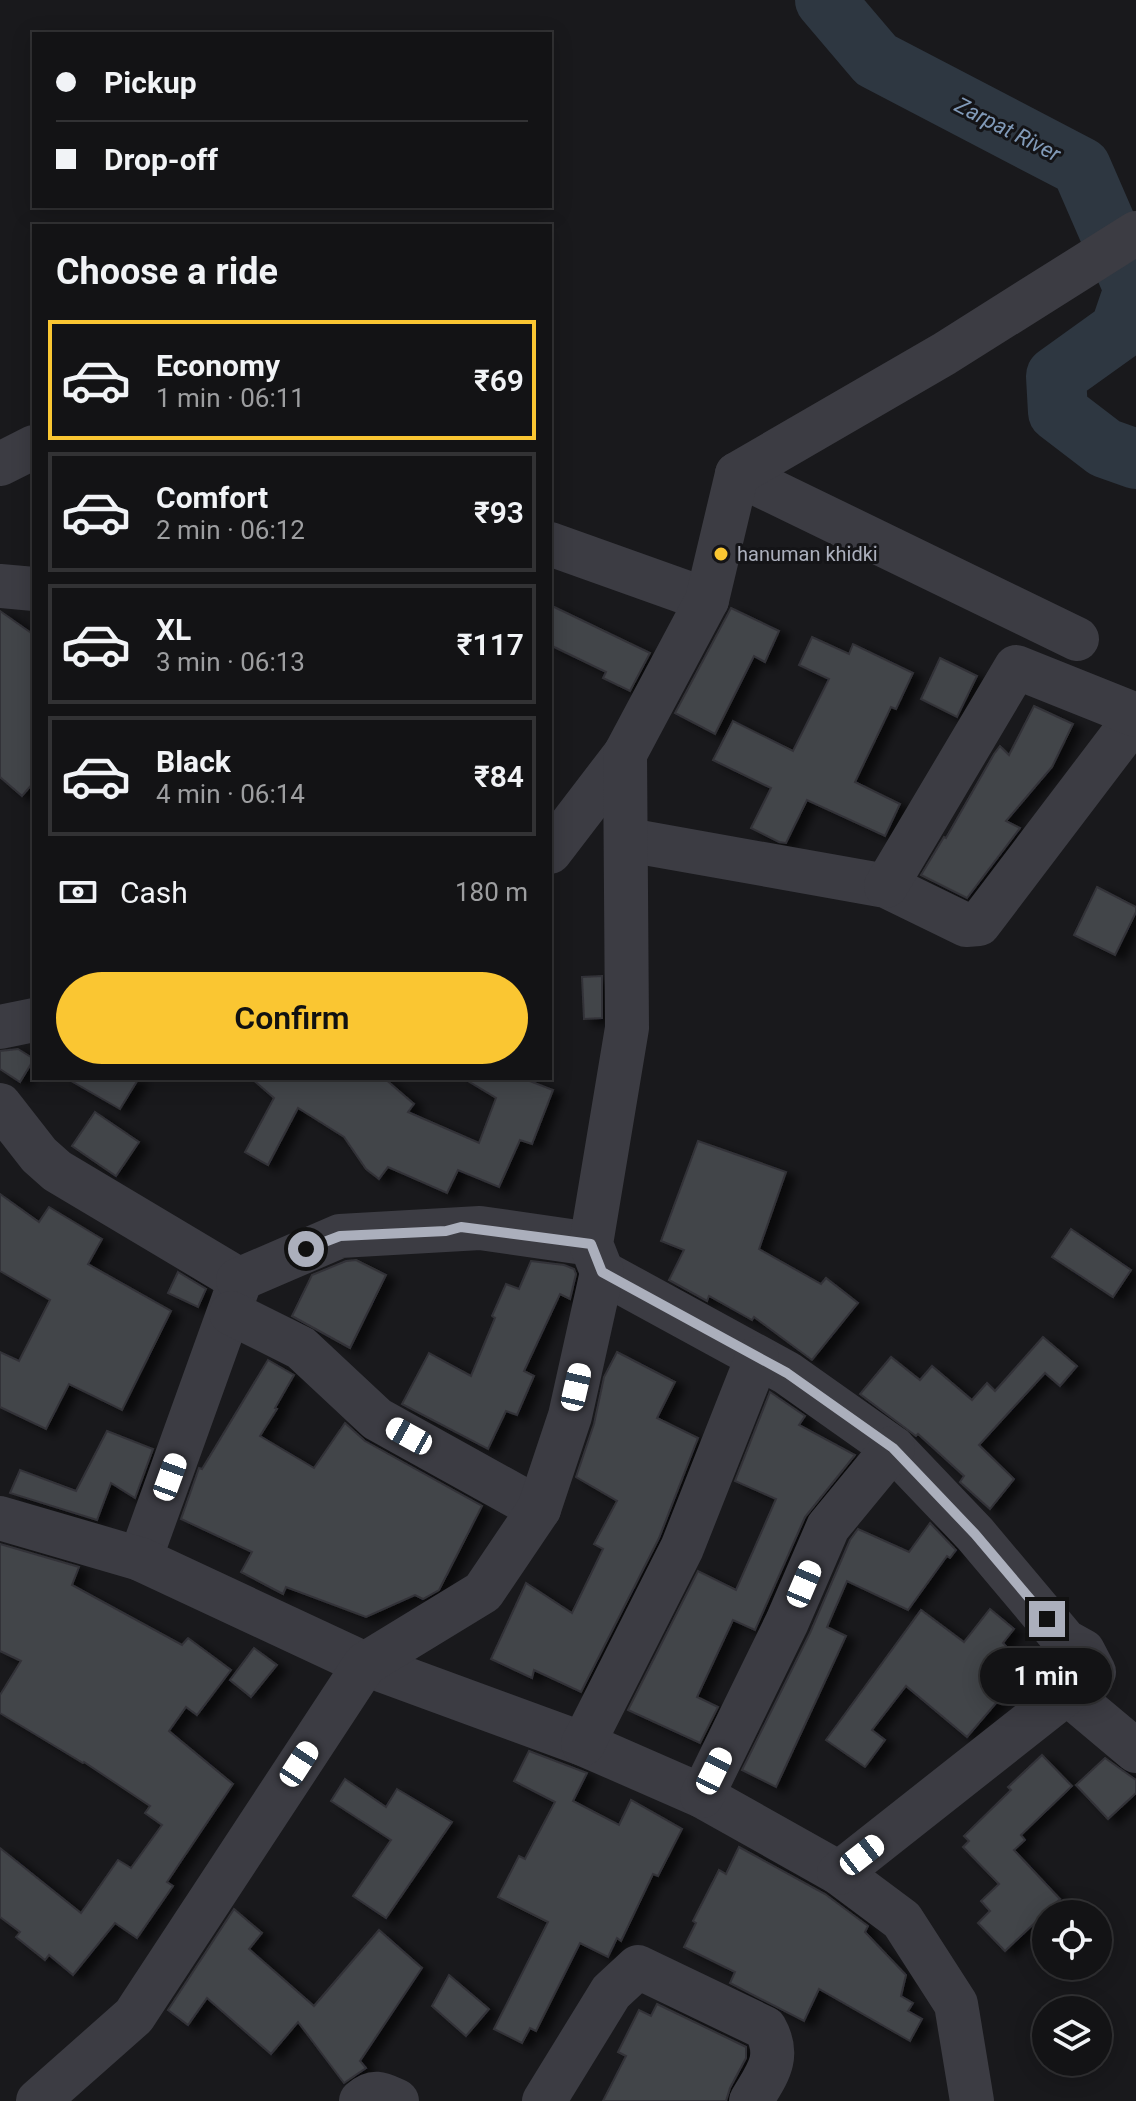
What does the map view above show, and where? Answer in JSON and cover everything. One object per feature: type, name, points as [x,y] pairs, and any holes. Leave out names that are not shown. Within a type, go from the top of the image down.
[{"type":"street","points":[[552,849],[625,754],[707,600],[737,474],[944,354],[1136,233]]},
{"type":"street","points":[[0,464],[32,448]]},
{"type":"street","points":[[737,474],[1077,639]]},
{"type":"street","points":[[552,545],[707,600]]},
{"type":"street","points":[[0,586],[32,589]]},
{"type":"street","points":[[628,840],[886,886],[966,925],[979,924],[1136,716],[1016,667],[886,886]]},
{"type":"street","points":[[38,2101],[134,2016],[365,1664],[483,1592],[539,1509],[570,1416],[596,1258],[627,1028],[625,754]]},
{"type":"street","points":[[0,1027],[32,1020]]},
{"type":"street","points":[[0,1105],[39,1155],[57,1171],[301,1348],[377,1419],[539,1509]]},
{"type":"street","points":[[140,1559],[234,1297],[340,1236],[480,1228],[596,1258],[757,1358],[787,1373],[893,1448],[975,1534],[1065,1641],[1083,1651],[1094,1672],[839,1873]]},
{"type":"street","points":[[583,1744],[682,1548],[757,1358]]},
{"type":"street","points":[[702,1796],[787,1622],[828,1527],[893,1448]]},
{"type":"street","points":[[0,1518],[140,1559],[365,1664],[583,1744],[702,1796],[839,1873],[902,1920],[956,2004],[972,2101]]},
{"type":"street","points":[[1067,1693],[1136,1751]]},
{"type":"street","points":[[544,2101],[611,1992],[638,1967],[765,2028],[774,2044],[770,2069],[751,2101]]},
{"type":"street","points":[[361,2101],[369,2094],[378,2092],[397,2101]]},
{"type":"building","points":[[552,606],[650,653],[630,691],[603,678],[606,672],[552,646]]},
{"type":"building","points":[[731,608],[779,631],[765,662],[754,656],[715,734],[675,713]]},
{"type":"building","points":[[0,611],[32,634],[32,784],[22,796],[0,777]]},
{"type":"building","points":[[812,637],[849,654],[853,644],[913,673],[896,709],[891,707],[855,782],[900,804],[885,836],[807,800],[786,843],[779,842],[751,828],[771,788],[713,760],[733,721],[793,751],[829,679],[799,665]]},
{"type":"building","points":[[940,658],[977,676],[957,717],[921,699]]},
{"type":"building","points":[[1034,706],[1073,724],[1052,767],[1006,821],[1020,828],[967,898],[921,875],[994,754],[1000,746],[1009,755]]},
{"type":"building","points":[[1097,887],[1136,907],[1115,955],[1074,935]]},
{"type":"building","points":[[602,976],[602,1018],[584,1019],[582,977]]},
{"type":"building","points":[[18,1049],[32,1058],[20,1082],[0,1069],[0,1051]]},
{"type":"building","points":[[69,1080],[138,1080],[120,1109]]},
{"type":"building","points":[[253,1080],[386,1080],[414,1104],[408,1112],[479,1143],[496,1098],[466,1080],[527,1080],[553,1090],[532,1144],[520,1140],[499,1187],[458,1170],[447,1193],[388,1167],[379,1179],[366,1169],[344,1137],[298,1108],[268,1165],[245,1152],[274,1098]]},
{"type":"building","points":[[95,1112],[139,1142],[116,1176],[72,1146]]},
{"type":"building","points":[[698,1141],[786,1172],[759,1249],[821,1284],[826,1278],[858,1303],[812,1360],[754,1317],[752,1320],[709,1296],[707,1301],[669,1280],[684,1250],[661,1241]]},
{"type":"building","points":[[0,1194],[39,1222],[49,1207],[102,1239],[88,1264],[171,1311],[122,1410],[69,1384],[46,1429],[0,1407],[0,1352],[19,1361],[50,1300],[0,1271]]},
{"type":"building","points":[[1071,1229],[1131,1270],[1113,1297],[1052,1257]]},
{"type":"building","points":[[356,1260],[386,1275],[350,1348],[292,1316],[312,1275]]},
{"type":"building","points":[[531,1261],[564,1265],[574,1269],[576,1274],[570,1299],[560,1294],[524,1371],[534,1376],[517,1415],[506,1411],[488,1449],[402,1404],[429,1353],[471,1376],[506,1284],[519,1289]]},
{"type":"building","points":[[178,1272],[206,1289],[198,1307],[168,1293]]},
{"type":"building","points":[[1043,1337],[1077,1366],[1060,1386],[1045,1373],[979,1445],[1014,1479],[990,1509],[960,1482],[964,1476],[918,1434],[916,1436],[860,1394],[891,1357],[920,1380],[932,1366],[972,1400],[987,1383],[995,1391]]},
{"type":"building","points":[[617,1352],[675,1382],[657,1418],[698,1438],[659,1538],[581,1692],[534,1670],[532,1678],[491,1659],[526,1583],[572,1613],[603,1549],[594,1544],[617,1501],[576,1477],[594,1424],[604,1377]]},
{"type":"building","points":[[268,1360],[294,1375],[260,1436],[314,1468],[345,1423],[365,1441],[482,1506],[439,1590],[423,1599],[415,1595],[366,1617],[286,1587],[283,1594],[241,1572],[252,1552],[181,1519],[199,1468],[202,1469]]},
{"type":"building","points":[[770,1392],[805,1416],[799,1425],[855,1455],[805,1517],[755,1630],[733,1620],[697,1697],[718,1707],[700,1743],[628,1710],[698,1571],[736,1590],[776,1499],[735,1481]]},
{"type":"building","points":[[107,1431],[153,1449],[135,1498],[111,1483],[97,1520],[10,1493],[20,1470],[76,1491]]},
{"type":"building","points":[[930,1523],[956,1550],[950,1558],[947,1556],[908,1610],[847,1581],[827,1627],[846,1636],[776,1787],[742,1770],[810,1633],[850,1540],[858,1529],[909,1552]]},
{"type":"building","points":[[0,1544],[79,1567],[72,1585],[182,1645],[188,1638],[231,1670],[197,1715],[186,1707],[169,1731],[233,1784],[167,1882],[173,1886],[137,1938],[115,1923],[73,1975],[49,1955],[45,1960],[16,1937],[20,1932],[0,1917],[0,1848],[81,1913],[118,1860],[131,1868],[162,1825],[145,1813],[150,1806],[84,1762],[0,1713],[0,1695],[21,1661],[0,1651]]},
{"type":"building","points":[[990,1609],[1014,1629],[1003,1643],[1026,1668],[967,1737],[906,1686],[872,1730],[885,1740],[865,1767],[826,1740],[921,1610],[964,1642]]},
{"type":"building","points":[[254,1648],[277,1665],[251,1697],[230,1680]]},
{"type":"building","points":[[529,1751],[587,1773],[573,1801],[619,1825],[631,1800],[682,1829],[658,1876],[653,1874],[621,1941],[617,1938],[608,1957],[580,1943],[536,2031],[530,2028],[522,2043],[494,2029],[548,1922],[498,1897],[519,1856],[525,1859],[555,1802],[514,1781]]},
{"type":"building","points":[[1042,1755],[1072,1786],[1021,1835],[1025,1840],[1014,1850],[1060,1899],[1032,1900],[1032,1925],[1005,1951],[978,1923],[990,1911],[981,1901],[999,1884],[963,1847],[969,1841],[964,1836],[1011,1790],[1008,1787]]},
{"type":"building","points":[[1105,1758],[1136,1780],[1136,1793],[1108,1819],[1076,1785]]},
{"type":"building","points":[[345,1779],[386,1807],[397,1789],[452,1822],[386,1918],[353,1896],[391,1840],[331,1801]]},
{"type":"building","points":[[739,1847],[825,1894],[868,1926],[865,1932],[906,1975],[901,1996],[913,2003],[908,2011],[922,2019],[910,2041],[819,1989],[804,2021],[730,1983],[735,1972],[684,1947],[696,1923],[693,1921],[719,1870],[726,1874]]},
{"type":"building","points":[[234,1909],[262,1933],[249,1949],[314,2006],[379,1930],[422,1968],[360,2061],[366,2068],[344,2083],[298,2022],[271,2054],[207,1998],[188,2025],[168,2010]]},
{"type":"building","points":[[449,1975],[489,2009],[466,2036],[432,2006]]},
{"type":"building","points":[[657,2004],[746,2047],[746,2058],[726,2101],[603,2101],[626,2056],[618,2052],[639,2010],[651,2016]]},
{"type":"waterway","name":"Zarpat River","points":[[825,0],[876,60],[1081,167],[1134,289],[1120,330],[1056,376],[1058,412],[1105,448],[1136,459]]},
{"type":"place","name":"hanuman khidki","points":[[721,554]]},
{"type":"route","points":[[306,1249],[340,1236],[446,1231],[461,1227],[591,1244],[602,1272],[787,1373],[854,1417],[893,1448],[975,1534],[1047,1619]]}]
